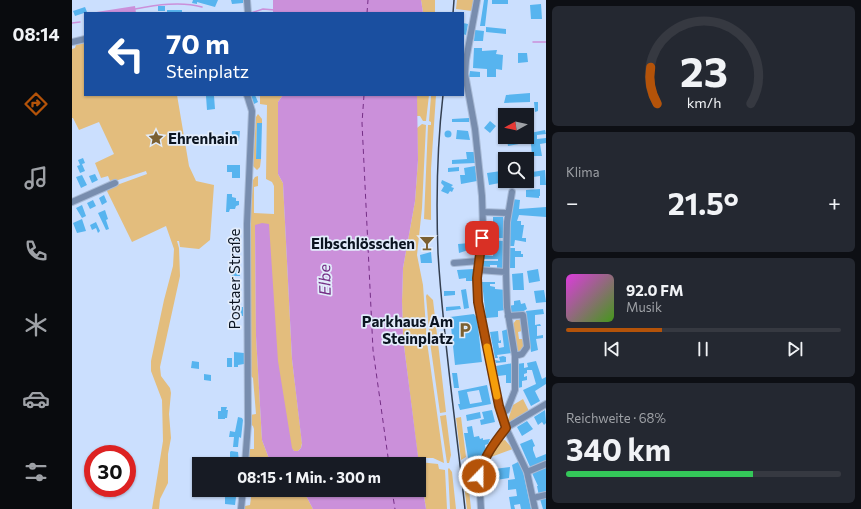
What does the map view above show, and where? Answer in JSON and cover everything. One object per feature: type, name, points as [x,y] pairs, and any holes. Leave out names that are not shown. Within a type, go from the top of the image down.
[{"type":"street","points":[[478,0],[466,60],[465,74],[475,129],[482,185],[483,212],[477,284],[478,302],[501,414],[506,428],[522,458],[527,472],[535,509]]},
{"type":"street","points":[[72,42],[84,39]]},
{"type":"street","name":"Postaer Straße","points":[[246,457],[248,424],[247,224],[252,111],[247,96]]},
{"type":"street","points":[[72,202],[115,183]]},
{"type":"street","points":[[501,414],[506,410],[515,390],[515,356],[508,316],[506,272],[508,213],[512,192]]},
{"type":"street","points":[[483,212],[508,213]]},
{"type":"street","points":[[454,263],[479,261]]},
{"type":"street","points":[[478,270],[506,272]]},
{"type":"street","points":[[508,316],[523,315],[527,347],[522,354],[515,356]]},
{"type":"street","points":[[481,509],[479,476],[495,441],[506,428],[546,404]]},
{"type":"street","points":[[527,472],[546,464]]},
{"type":"street","points":[[533,498],[546,495]]},
{"type":"street","points":[[242,509],[243,497]]},
{"type":"shaded area","points":[[421,0],[435,0],[435,12],[423,12]]},
{"type":"shaded area","points":[[457,0],[475,0],[472,11],[456,9]]},
{"type":"shaded area","points":[[84,43],[84,96],[177,96],[189,166],[196,181],[214,185],[210,240],[199,249],[180,247],[179,241],[177,241],[179,248],[180,276],[160,367],[161,376],[170,388],[171,393],[169,414],[171,438],[168,454],[168,483],[160,499],[159,509],[152,509],[163,441],[162,400],[151,371],[151,361],[173,266],[174,249],[166,226],[132,242],[106,189],[147,174],[146,171],[115,181],[110,181],[108,176],[101,178],[95,163],[114,154],[99,122],[79,130],[72,118],[72,49],[75,48],[76,45]]},
{"type":"shaded area","points":[[260,96],[282,96],[278,102],[278,174],[283,183],[292,359],[302,443],[301,448],[298,451],[294,451],[291,448],[255,225],[256,336],[262,440],[268,457],[248,457],[249,449],[254,449],[254,429],[250,424],[250,415],[256,414],[253,378],[250,375],[249,241],[253,180],[255,177],[258,176],[258,186],[254,187],[254,213],[274,214],[274,186],[272,182],[266,179],[267,105],[260,104]]},
{"type":"shaded area","points":[[417,96],[429,96],[426,121],[423,121],[420,116],[417,116]]},
{"type":"shaded area","points":[[431,96],[436,96],[431,169],[431,220],[424,219],[428,125],[431,125],[431,122],[429,121]]},
{"type":"shaded area","points":[[258,114],[262,119],[262,123],[257,123],[256,158],[261,159],[260,167],[257,170],[253,166],[256,117]]},
{"type":"shaded area","points":[[422,124],[426,125],[422,208],[417,255],[423,285],[427,342],[444,463],[433,458],[418,457],[403,338],[403,268],[415,201],[418,160],[417,128]]},
{"type":"shaded area","points":[[427,294],[433,300],[446,412],[440,413],[430,342]]},
{"type":"shaded area","points":[[516,320],[521,320],[522,331],[518,332],[519,339],[524,339],[525,348],[521,352],[517,352],[513,324]]},
{"type":"shaded area","points":[[523,399],[529,411],[509,422],[508,420],[513,405]]},
{"type":"shaded area","points":[[446,415],[451,455],[449,463],[447,463],[440,416]]},
{"type":"shaded area","points":[[461,417],[466,457],[461,460],[456,418]]},
{"type":"shaded area","points":[[502,440],[505,440],[513,449],[491,457],[497,444]]},
{"type":"shaded area","points":[[426,463],[438,464],[439,469],[445,470],[447,509],[426,509],[424,497],[426,497]]},
{"type":"shaded area","points":[[449,468],[452,472],[456,509],[450,509]]},
{"type":"shaded area","points":[[462,468],[467,470],[471,509],[467,509]]},
{"type":"shaded area","points":[[251,497],[307,497],[313,509],[244,509],[245,506],[250,505]]},
{"type":"water","points":[[273,0],[421,0],[423,12],[273,12]]},
{"type":"water","points":[[135,6],[136,12],[96,12]]},
{"type":"water","name":"Elbe","points":[[282,96],[417,96],[418,160],[415,201],[403,268],[402,301],[403,338],[418,457],[268,457],[262,440],[256,336],[255,225],[262,223],[269,224],[278,361],[292,448],[294,451],[298,451],[302,444],[292,359],[283,183],[278,174],[278,102]]},
{"type":"water","points":[[307,497],[424,497],[426,509],[313,509]]},
{"type":"building","points":[[193,0],[218,0],[215,7],[197,2],[197,4],[192,3]]},
{"type":"building","points":[[231,0],[243,0],[243,3],[232,4]]},
{"type":"building","points":[[484,0],[488,0],[485,26],[480,26]]},
{"type":"building","points":[[492,0],[508,0],[508,4],[492,4]]},
{"type":"building","points":[[541,4],[542,19],[531,19],[530,5]]},
{"type":"building","points":[[158,6],[165,6],[165,11],[158,11]]},
{"type":"building","points":[[85,7],[87,12],[75,16],[73,11]]},
{"type":"building","points":[[167,10],[182,10],[182,12],[167,12]]},
{"type":"building","points":[[464,23],[468,24],[466,35],[464,34]]},
{"type":"building","points":[[486,27],[506,29],[506,34],[486,32]]},
{"type":"building","points":[[475,30],[484,31],[483,41],[474,41]]},
{"type":"building","points":[[474,48],[482,48],[482,51],[497,50],[496,54],[503,55],[502,70],[496,69],[496,77],[487,77],[487,69],[473,68]]},
{"type":"building","points":[[518,53],[527,53],[528,62],[518,63]]},
{"type":"building","points":[[470,71],[480,72],[480,77],[469,77]]},
{"type":"building","points":[[530,93],[530,102],[504,103],[506,95]]},
{"type":"building","points":[[206,96],[214,96],[215,109],[207,110]]},
{"type":"building","points":[[251,96],[255,96],[258,102],[254,104]]},
{"type":"building","points":[[534,102],[538,102],[538,111],[535,112]]},
{"type":"building","points":[[469,118],[469,122],[452,122],[452,119]]},
{"type":"building","points":[[490,121],[496,126],[490,133],[484,128]]},
{"type":"building","points":[[257,123],[262,123],[261,159],[256,159]]},
{"type":"building","points":[[448,130],[451,131],[451,137],[448,138],[445,137],[444,134],[445,131]]},
{"type":"building","points":[[457,130],[468,131],[470,140],[456,139]]},
{"type":"building","points":[[545,130],[546,134],[537,135],[537,139],[546,138],[546,143],[540,144],[542,156],[534,156],[534,152],[532,152],[531,144],[534,144],[534,132]]},
{"type":"building","points":[[232,131],[240,131],[239,141],[231,141]]},
{"type":"building","points":[[508,144],[519,144],[508,146]]},
{"type":"building","points":[[466,152],[474,152],[475,163],[452,164],[452,160],[467,159]]},
{"type":"building","points":[[83,158],[85,163],[82,164],[85,171],[80,173],[77,166],[80,165],[78,160]]},
{"type":"building","points":[[227,165],[240,165],[240,178],[232,178],[232,172],[227,172]]},
{"type":"building","points":[[475,166],[477,181],[461,184],[460,175],[465,175],[464,168]]},
{"type":"building","points":[[459,167],[459,171],[448,172],[448,168]]},
{"type":"building","points":[[545,170],[546,185],[540,185],[540,176],[534,177],[534,172]]},
{"type":"building","points":[[498,171],[498,183],[489,185],[487,173]]},
{"type":"building","points":[[95,174],[98,180],[92,183],[89,176]]},
{"type":"building","points":[[82,175],[87,185],[81,188],[76,177]]},
{"type":"building","points":[[442,180],[453,185],[451,187],[454,188],[452,192],[450,191],[448,194],[441,191],[444,186],[441,183]]},
{"type":"building","points":[[540,189],[539,198],[526,197],[526,190]]},
{"type":"building","points":[[227,194],[232,194],[232,197],[236,198],[236,201],[239,201],[239,205],[236,206],[235,209],[230,209],[229,212],[226,212]]},
{"type":"building","points":[[104,195],[107,202],[102,205],[99,198]]},
{"type":"building","points":[[512,199],[520,200],[519,209],[546,207],[546,217],[519,215],[517,221],[521,221],[521,225],[524,225],[522,238],[526,238],[526,242],[515,240],[514,246],[508,246]]},
{"type":"building","points":[[93,200],[96,206],[90,209],[87,203]]},
{"type":"building","points":[[82,205],[86,216],[82,218],[76,208]]},
{"type":"building","points":[[105,210],[109,229],[106,230],[98,213]]},
{"type":"building","points":[[493,217],[503,217],[504,238],[498,238],[499,229],[497,224],[493,224]]},
{"type":"building","points":[[82,219],[86,231],[77,233],[73,223]]},
{"type":"building","points":[[96,222],[100,231],[98,233],[96,228],[92,230],[90,225]]},
{"type":"building","points":[[472,231],[472,240],[476,240],[478,247],[459,253],[458,244],[470,243],[467,232]]},
{"type":"building","points":[[230,237],[239,237],[239,246],[230,245]]},
{"type":"building","points":[[485,240],[504,241],[504,269],[497,269],[497,265],[490,265],[490,269],[482,268],[483,261],[498,261],[498,259],[483,259],[483,255],[493,256],[494,248],[496,248],[496,246],[484,245]]},
{"type":"building","points":[[508,248],[515,248],[515,251],[521,251],[521,254],[523,254],[523,257],[515,257],[515,268],[508,268]]},
{"type":"building","points":[[431,252],[432,263],[421,263],[420,255]]},
{"type":"building","points":[[231,266],[240,266],[240,276],[232,276],[230,272]]},
{"type":"building","points":[[473,269],[473,281],[466,281],[466,278],[459,279],[457,270]]},
{"type":"building","points":[[538,269],[540,281],[529,283],[527,271]]},
{"type":"building","points":[[523,273],[524,290],[513,290],[512,274]]},
{"type":"building","points":[[482,282],[495,282],[495,284],[490,284],[490,286],[495,287],[495,289],[506,290],[505,310],[498,311],[498,317],[486,318]]},
{"type":"building","points":[[466,289],[469,308],[464,309],[461,290]]},
{"type":"building","points":[[544,290],[546,302],[536,303],[534,291]]},
{"type":"building","points":[[444,291],[455,291],[455,295],[444,296]]},
{"type":"building","points":[[520,300],[521,304],[525,303],[527,309],[522,312],[509,315],[508,306],[514,305],[514,301]]},
{"type":"building","points":[[460,306],[461,309],[446,311],[446,307]]},
{"type":"building","points":[[233,307],[243,307],[243,316],[233,315]]},
{"type":"building","points":[[543,309],[544,314],[535,315],[535,325],[540,324],[541,326],[537,326],[537,336],[543,335],[543,338],[536,339],[538,350],[531,352],[526,311]]},
{"type":"building","name":"Parkhaus Am Steinplatz","points":[[474,314],[477,318],[482,362],[455,365],[450,317]]},
{"type":"building","points":[[508,329],[512,353],[497,355],[498,358],[495,358],[490,332],[498,331],[499,341],[501,340],[501,343],[498,343],[499,348],[504,347],[502,331]]},
{"type":"building","points":[[234,352],[244,353],[244,364],[234,367]]},
{"type":"building","points":[[499,357],[506,357],[506,362],[496,363],[495,360],[500,361]]},
{"type":"building","points":[[227,358],[232,358],[232,367],[227,367]]},
{"type":"building","points":[[192,361],[199,362],[199,369],[191,368]]},
{"type":"building","points":[[536,361],[542,379],[546,377],[546,384],[535,391],[540,401],[531,406],[523,390],[536,384],[532,370],[527,370],[524,377],[527,376],[527,380],[522,381],[522,387],[518,388],[517,364],[524,363],[524,368],[528,367],[527,363]]},
{"type":"building","points":[[513,363],[513,383],[506,383],[506,375],[498,376],[496,366]]},
{"type":"building","points":[[452,373],[457,373],[459,388],[454,388]]},
{"type":"building","points":[[204,374],[211,375],[211,381],[204,380]]},
{"type":"building","points":[[487,385],[491,404],[460,410],[458,404],[460,404],[458,391]],"holes":[[[479,390],[482,402],[470,404],[467,392]]]},
{"type":"building","points":[[221,407],[227,407],[226,410],[228,410],[227,418],[225,419],[218,419],[218,411],[221,411]]},
{"type":"building","points":[[492,410],[495,422],[481,425],[480,420],[484,419],[482,412]]},
{"type":"building","points":[[545,410],[546,423],[544,425],[542,422],[538,425],[534,417]]},
{"type":"building","points":[[480,412],[481,418],[467,421],[466,415]]},
{"type":"building","points":[[238,417],[242,418],[243,420],[241,438],[239,437],[238,447],[233,447],[234,437],[229,437],[230,431],[235,432]]},
{"type":"building","points":[[527,421],[533,429],[522,436],[517,427]]},
{"type":"building","points":[[472,426],[474,437],[479,436],[480,439],[483,438],[483,440],[490,439],[488,444],[485,445],[486,451],[484,452],[484,455],[468,458],[464,433],[468,433],[467,427]]},
{"type":"building","points":[[532,439],[535,446],[533,447],[533,450],[536,458],[546,454],[546,462],[531,469],[520,444]]},
{"type":"building","points":[[230,452],[238,452],[238,457],[230,457]]},
{"type":"building","points":[[520,461],[531,509],[521,509],[520,504],[514,505],[515,509],[511,509],[509,497],[517,496],[516,489],[508,490],[508,480],[515,479],[512,465]]},
{"type":"building","points":[[510,467],[509,478],[496,480],[494,469]]},
{"type":"building","points":[[546,467],[546,493],[539,496],[538,486],[532,473]]},
{"type":"building","points":[[225,497],[236,497],[235,505],[225,504]]},
{"type":"building","points":[[546,498],[546,509],[543,509],[540,499]]},
{"type":"waterway","points":[[135,9],[177,4],[202,7]]},
{"type":"waterway","points":[[254,12],[263,9],[275,10]]},
{"type":"waterway","points":[[72,23],[80,22]]},
{"type":"waterway","points":[[533,42],[546,42]]},
{"type":"ferry route","points":[[367,12],[368,0]]},
{"type":"ferry route","points":[[364,96],[362,123],[373,350],[388,457]]},
{"type":"ferry route","points":[[393,497],[395,509]]},
{"type":"railway","points":[[453,12],[454,0]]},
{"type":"railway","points":[[443,96],[439,134],[437,213],[438,253],[446,349],[465,509]]},
{"type":"slow traffic","points":[[487,347],[497,396]]},
{"type":"place","name":"Ehrenhain","points":[[156,138]]},
{"type":"place","name":"Elbschlösschen","points":[[427,243]]},
{"type":"place","name":"Parkhaus Am Steinplatz","points":[[465,330]]},
{"type":"route","points":[[479,476],[495,441],[506,428],[499,406],[478,302],[477,278],[482,238]]}]
